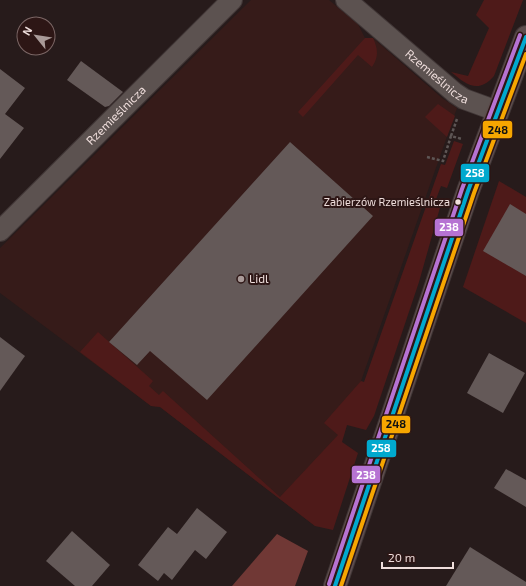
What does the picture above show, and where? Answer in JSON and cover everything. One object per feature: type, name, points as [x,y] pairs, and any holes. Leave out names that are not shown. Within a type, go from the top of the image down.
[{"type":"main road","points":[[335,586],[497,111],[526,37]]},
{"type":"street","name":"Rzemieślnicza","points":[[0,231],[232,0]]},
{"type":"street","name":"Rzemieślnicza","points":[[346,0],[454,93],[464,100],[497,111]]},
{"type":"path","points":[[427,157],[443,161],[451,136],[468,141]]},
{"type":"shaded area","points":[[251,0],[329,0],[358,24],[365,38],[373,38],[442,98],[457,108],[361,381],[315,526],[160,407],[151,406],[0,293],[0,248]]},
{"type":"shaded area","points":[[484,0],[523,0],[494,76],[483,85],[472,86],[462,81],[451,72],[468,76],[489,28],[476,15]]},
{"type":"shaded area","points":[[365,38],[373,38],[376,46],[377,56],[372,67],[358,55],[303,117],[298,112]]},
{"type":"shaded area","points":[[438,104],[455,116],[447,137],[425,117]]},
{"type":"shaded area","points":[[454,141],[463,144],[447,188],[441,186],[435,202],[441,204],[419,282],[374,416],[366,430],[347,425],[342,442],[358,453],[333,530],[315,526],[160,407],[151,406],[80,352],[98,332],[153,381],[149,386],[159,395],[163,391],[280,497],[338,435],[324,423],[361,381],[364,382],[441,164],[445,165]]},
{"type":"shaded area","points":[[499,181],[526,197],[526,323],[463,287]]},
{"type":"shaded area","points":[[277,534],[308,551],[295,586],[232,586]]},
{"type":"building","points":[[81,61],[123,92],[109,106],[105,107],[67,80]]},
{"type":"building","points":[[0,69],[25,88],[5,114],[24,128],[0,159]]},
{"type":"building","name":"Lidl","points":[[290,142],[373,216],[207,400],[150,351],[137,365],[109,342]]},
{"type":"building","points":[[510,204],[526,214],[526,276],[483,251]]},
{"type":"building","points":[[0,337],[25,356],[0,391]]},
{"type":"building","points":[[489,353],[525,373],[503,413],[467,393]]},
{"type":"building","points":[[506,469],[526,480],[526,507],[494,488]]},
{"type":"building","points":[[197,508],[227,532],[206,559],[195,550],[172,580],[164,573],[158,581],[138,565],[168,527],[177,534]]},
{"type":"building","points":[[72,531],[110,565],[92,586],[75,586],[46,561]]},
{"type":"building","points":[[470,547],[526,582],[526,586],[446,586]]},
{"type":"transit line","name":"238","points":[[329,584],[462,189],[520,35]]},
{"type":"transit line","name":"258","points":[[335,586],[468,191],[526,37]]},
{"type":"transit line","name":"248","points":[[341,586],[474,193],[526,54]]},
{"type":"place","name":"Zabierzów Rzemieślnicza","points":[[458,202]]},
{"type":"place","name":"Lidl","points":[[241,279]]}]
